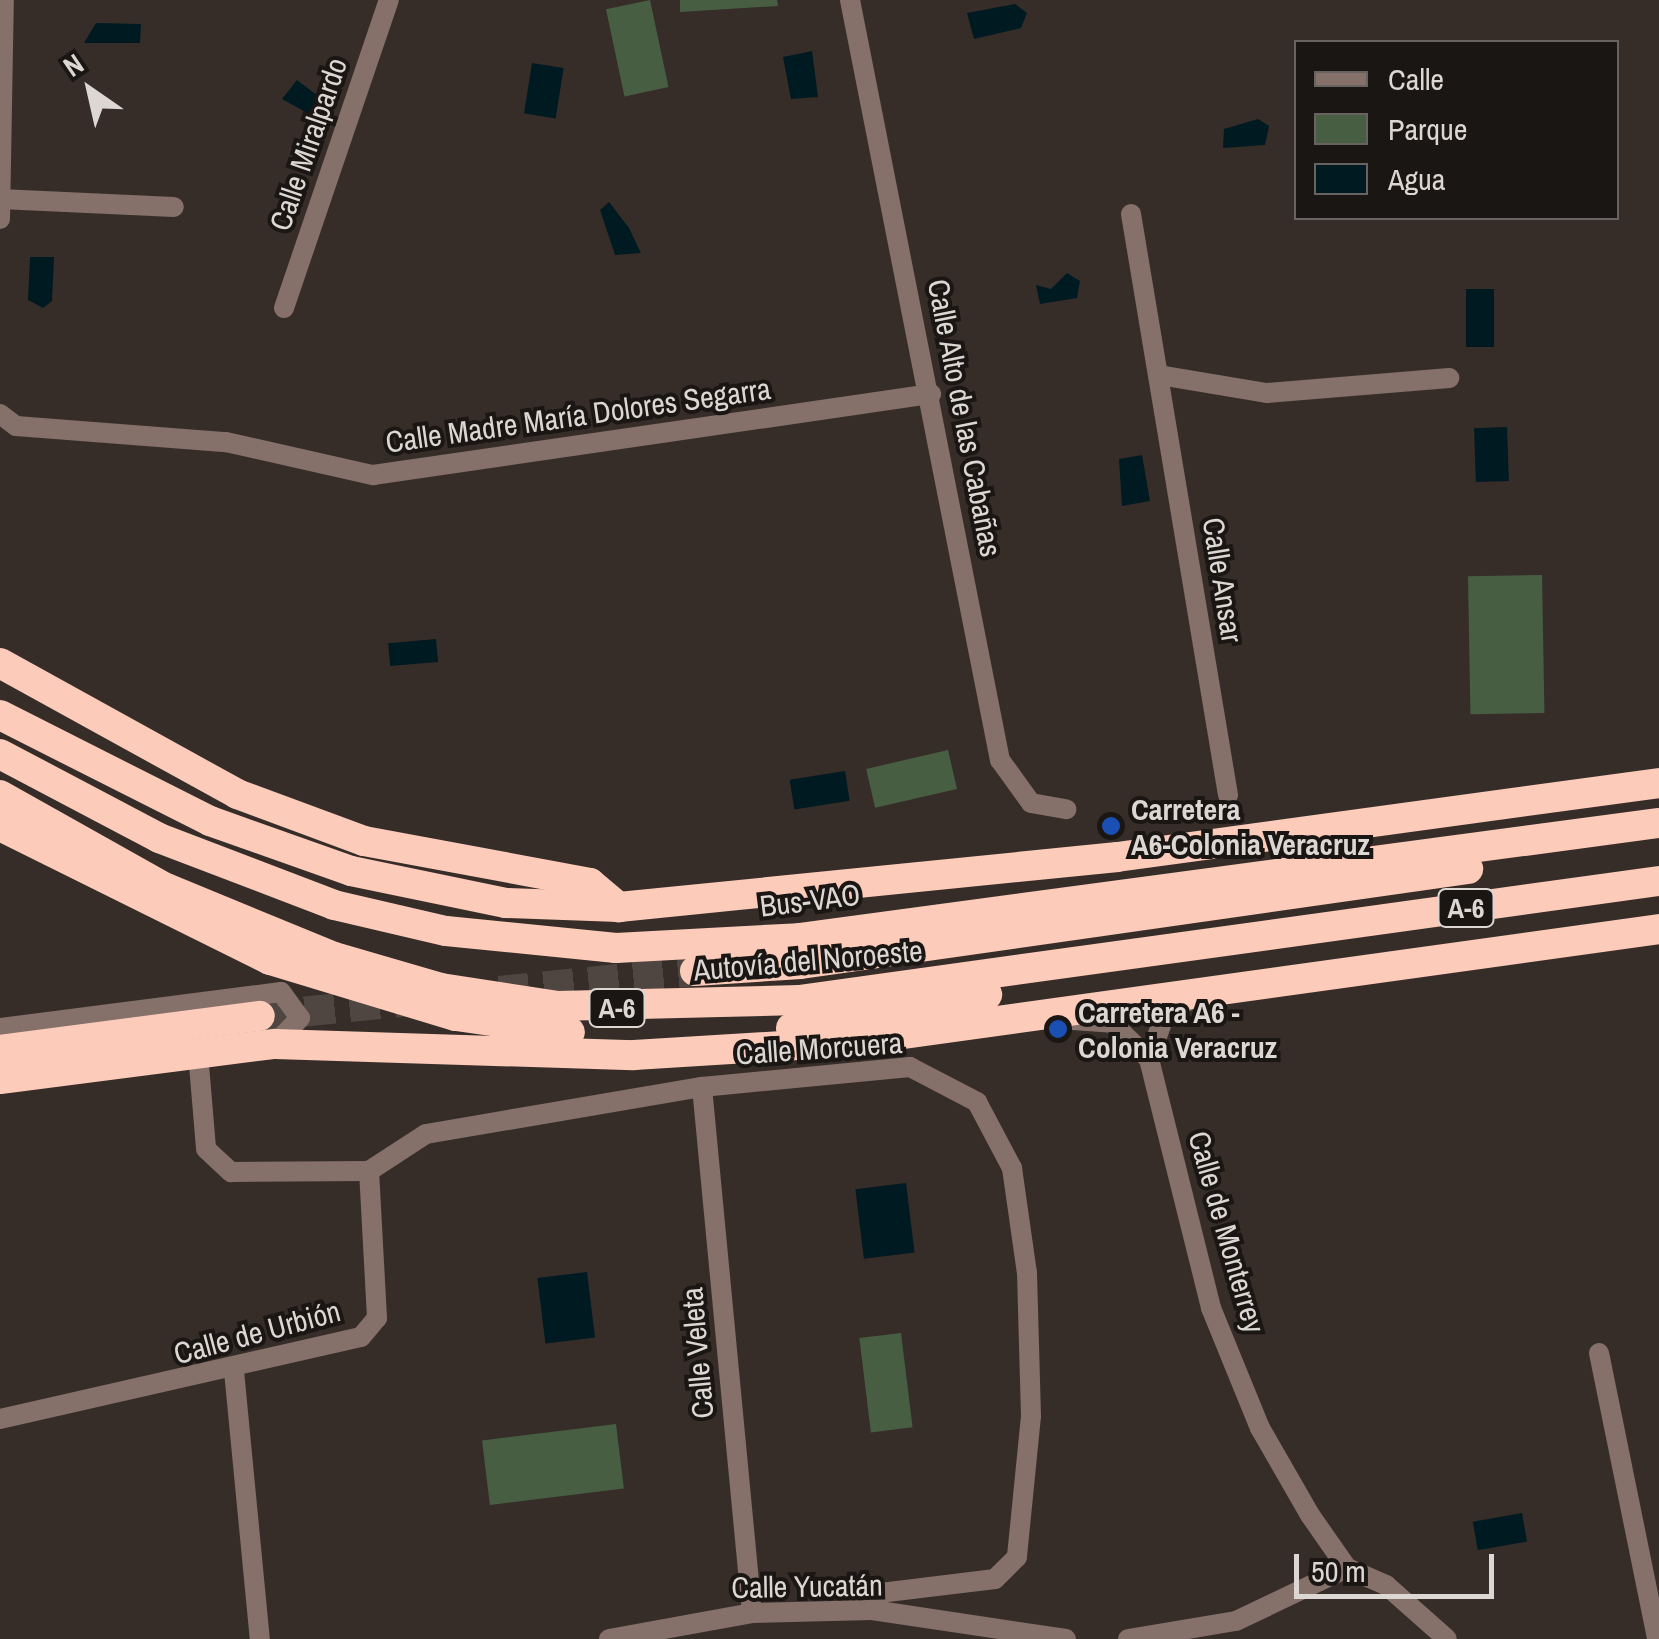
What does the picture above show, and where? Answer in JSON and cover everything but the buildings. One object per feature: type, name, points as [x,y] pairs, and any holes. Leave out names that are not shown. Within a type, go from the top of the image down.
[{"type":"highway","points":[[0,663],[237,794],[364,841],[590,884],[618,907]]},
{"type":"highway","points":[[0,715],[210,822],[351,871],[506,903],[618,907],[1117,857],[1659,783]]},
{"type":"highway","name":"Bus-VAO","points":[[0,754],[160,838],[334,905],[446,931],[616,948],[799,938],[1659,822]]},
{"type":"highway","name":"Autovía del Noroeste","points":[[0,795],[166,888],[334,957],[441,988],[557,1006],[800,1000],[1659,881]]},
{"type":"highway","points":[[0,826],[270,960],[367,994],[544,1030],[716,1034],[858,1019],[1274,936]]},
{"type":"highway","points":[[695,971],[801,964],[1659,842]]},
{"type":"highway","points":[[0,1079],[275,1044],[679,1055],[1031,1017],[1659,929]]},
{"type":"highway","points":[[0,1050],[260,1016]]},
{"type":"street","points":[[0,219],[4,0]]},
{"type":"street","name":"Calle Miralpardo","points":[[284,308],[389,0]]},
{"type":"street","name":"Calle Alto de las Cabañas","points":[[850,0],[931,394],[1000,760],[1031,803],[1066,809]]},
{"type":"street","points":[[0,199],[174,207]]},
{"type":"street","name":"Calle Ansar","points":[[1131,214],[1228,795]]},
{"type":"street","points":[[1159,375],[1267,393],[1449,378]]},
{"type":"street","name":"Calle Madre María Dolores Segarra","points":[[0,414],[16,426],[226,442],[373,475],[931,394]]},
{"type":"street","points":[[0,1028],[281,992],[300,1018],[275,1044]]},
{"type":"street","points":[[1031,1017],[1112,1023],[1150,1059],[1164,1014],[1199,995]]},
{"type":"street","points":[[198,1054],[213,1160],[230,1172],[369,1171]]},
{"type":"street","name":"Calle de Monterrey","points":[[1150,1059],[1211,1308],[1260,1428],[1347,1568]]},
{"type":"street","name":"Calle Morcuera","points":[[369,1171],[426,1134],[702,1087],[910,1067],[977,1102],[1012,1168],[1031,1416],[1017,1557],[995,1579],[879,1593],[872,1610]]},
{"type":"street","name":"Calle Veleta","points":[[702,1087],[752,1613]]},
{"type":"street","name":"Calle de Urbión","points":[[0,1419],[234,1370],[362,1337],[377,1318],[369,1171]]},
{"type":"street","points":[[1599,1353],[1656,1639]]},
{"type":"street","points":[[234,1370],[260,1639]]},
{"type":"street","points":[[1128,1639],[1236,1621],[1347,1568],[1386,1585],[1447,1639]]},
{"type":"street","name":"Calle Yucatán","points":[[609,1639],[752,1613],[872,1610],[1066,1639]]},
{"type":"green space","points":[[650,0],[669,87],[624,96],[606,9]]},
{"type":"green space","points":[[680,0],[777,0],[778,6],[680,12]]},
{"type":"green space","points":[[1542,575],[1544,713],[1470,714],[1468,576]]},
{"type":"green space","points":[[948,750],[957,789],[875,808],[866,769]]},
{"type":"green space","points":[[901,1333],[913,1427],[871,1432],[859,1338]]},
{"type":"green space","points":[[616,1424],[624,1489],[490,1505],[482,1440]]},
{"type":"water","points":[[1015,4],[1027,13],[1021,28],[974,39],[967,13]]},
{"type":"water","points":[[96,23],[141,24],[140,43],[84,43]]},
{"type":"water","points":[[812,51],[818,97],[791,99],[783,57]]},
{"type":"water","points":[[532,63],[564,68],[556,118],[524,113]]},
{"type":"water","points":[[297,80],[330,105],[320,120],[282,99]]},
{"type":"water","points":[[1258,119],[1269,126],[1265,145],[1223,148],[1224,129]]},
{"type":"water","points":[[609,202],[629,228],[641,253],[615,255],[600,210]]},
{"type":"water","points":[[30,257],[54,257],[52,301],[43,308],[28,300]]},
{"type":"water","points":[[1067,273],[1080,281],[1077,298],[1040,304],[1036,285],[1051,289]]},
{"type":"water","points":[[1466,289],[1494,289],[1494,347],[1466,347]]},
{"type":"water","points":[[1507,427],[1509,481],[1476,482],[1474,428]]},
{"type":"water","points":[[1142,455],[1150,501],[1122,506],[1119,459]]},
{"type":"water","points":[[436,639],[438,662],[390,666],[388,643]]},
{"type":"water","points":[[845,771],[850,801],[794,809],[790,780]]},
{"type":"water","points":[[906,1183],[915,1252],[864,1259],[855,1189]]},
{"type":"water","points":[[587,1272],[595,1338],[545,1344],[537,1278]]},
{"type":"water","points":[[1522,1513],[1527,1542],[1478,1550],[1473,1522]]},
{"type":"tunnel","points":[[499,991],[695,971]]},
{"type":"tunnel","points":[[260,1016],[409,1001]]},
{"type":"place","name":"Carretera A6-Colonia Veracruz","points":[[1111,826]]},
{"type":"place","name":"Carretera A6 - Colonia Veracruz","points":[[1058,1029]]}]
